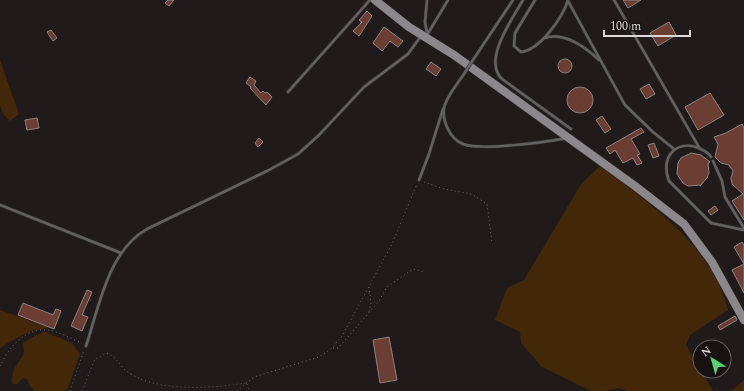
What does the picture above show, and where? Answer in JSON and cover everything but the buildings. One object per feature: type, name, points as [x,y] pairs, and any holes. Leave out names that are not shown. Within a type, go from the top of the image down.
[{"type":"street","points":[[375,0],[570,134],[684,224],[712,262],[744,320]]},
{"type":"lane","points":[[288,92],[370,0]]},
{"type":"lane","points":[[425,35],[427,0]]},
{"type":"lane","points":[[86,346],[111,272],[121,253],[130,241],[147,229],[269,170],[298,154],[319,135],[364,87],[408,54],[425,35],[448,0]]},
{"type":"lane","points":[[419,180],[444,107],[513,0]]},
{"type":"lane","points":[[523,0],[498,47],[495,60],[496,71],[502,79],[570,134]]},
{"type":"lane","points":[[535,0],[514,34],[513,43],[518,51],[525,52],[544,38],[560,17],[568,1]]},
{"type":"lane","points":[[614,0],[700,149]]},
{"type":"lane","points":[[568,1],[628,108],[653,132],[674,149]]},
{"type":"lane","points":[[544,38],[562,36],[588,51],[602,63]]},
{"type":"lane","points":[[444,107],[446,124],[449,130],[458,142],[468,146],[536,143],[570,134]]},
{"type":"lane","points":[[688,144],[706,152],[712,159],[722,181],[725,197],[744,229],[711,223],[672,185],[668,179],[667,170],[668,159],[674,149],[688,144]]},
{"type":"lane","points":[[0,205],[121,253]]},
{"type":"path","points":[[332,349],[342,336],[392,244],[419,180],[444,189],[471,194],[487,204],[492,243]]},
{"type":"path","points":[[237,391],[254,377],[303,362],[332,349],[338,348],[379,301],[387,287],[413,268],[425,272]]},
{"type":"path","points":[[368,286],[371,303],[369,313]]},
{"type":"path","points":[[0,366],[13,345],[27,335],[47,330],[86,346],[70,391]]},
{"type":"path","points":[[82,391],[95,358],[106,353],[114,357],[124,369],[156,386],[182,389],[217,388],[247,383]]},
{"type":"path","points":[[247,383],[249,391]]},
{"type":"shaded area","points":[[0,60],[19,114],[10,121],[3,114],[0,105]]},
{"type":"shaded area","points":[[599,167],[615,176],[675,227],[689,241],[713,273],[722,291],[728,310],[690,335],[686,345],[692,355],[692,379],[706,379],[713,391],[628,391],[618,388],[605,391],[591,391],[542,367],[521,343],[520,332],[495,320],[507,288],[524,280],[581,184]]},
{"type":"shaded area","points":[[0,310],[48,327],[25,334],[9,342],[0,349]]},
{"type":"shaded area","points":[[45,332],[72,343],[80,354],[67,391],[35,391],[30,386],[27,379],[23,378],[17,384],[13,384],[11,381],[14,369],[24,354],[23,343],[36,335]]},
{"type":"shaded area","points":[[744,380],[744,391],[731,391]]}]
